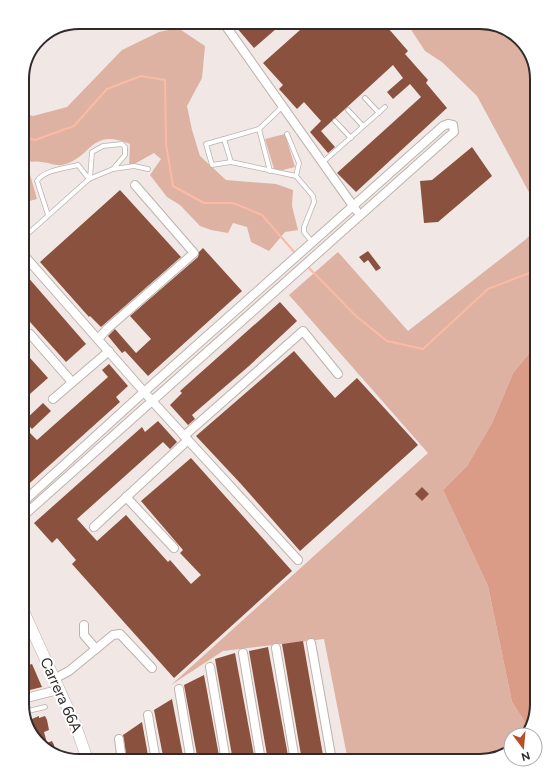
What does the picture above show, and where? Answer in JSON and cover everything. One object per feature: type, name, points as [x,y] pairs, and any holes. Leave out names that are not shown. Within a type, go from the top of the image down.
[{"type":"street","points":[[228,29],[360,216]]},
{"type":"street","points":[[29,497],[144,392],[443,126],[448,124],[453,125],[454,132],[153,402],[29,511]]},
{"type":"street","points":[[98,339],[107,329],[194,253],[135,185]]},
{"type":"street","points":[[29,261],[144,392],[298,560]]},
{"type":"street","points":[[94,527],[186,438],[303,331],[338,374]]},
{"type":"street","points":[[30,334],[72,382]]},
{"type":"street","points":[[53,399],[109,351]]},
{"type":"street","points":[[126,497],[174,548]]},
{"type":"street","name":"Carrera 66A","points":[[29,624],[75,724],[86,754]]},
{"type":"street","points":[[84,626],[84,635],[96,649]]},
{"type":"street","points":[[29,696],[56,685],[69,671],[113,635],[120,634],[152,668]]},
{"type":"street","points":[[310,643],[331,754]]},
{"type":"street","points":[[276,648],[294,754]]},
{"type":"street","points":[[243,653],[260,754]]},
{"type":"street","points":[[210,667],[225,754]]},
{"type":"street","points":[[179,689],[190,754]]},
{"type":"street","points":[[148,715],[155,754]]},
{"type":"street","points":[[119,739],[121,754]]},
{"type":"lane","points":[[365,98],[379,113]]},
{"type":"lane","points":[[283,106],[259,129],[206,144],[212,164],[231,162],[296,176],[313,196],[314,202],[304,227],[304,232],[309,245]]},
{"type":"lane","points":[[322,162],[385,107]]},
{"type":"lane","points":[[348,110],[363,126]]},
{"type":"lane","points":[[335,121],[351,138]]},
{"type":"lane","points":[[259,129],[270,171]]},
{"type":"lane","points":[[287,134],[299,163],[296,176]]},
{"type":"lane","points":[[224,139],[231,162]]},
{"type":"lane","points":[[89,178],[92,152],[103,146],[122,144],[125,147],[125,155],[113,169]]},
{"type":"lane","points":[[48,215],[37,181],[39,178],[52,172],[78,165],[89,178]]},
{"type":"lane","points":[[29,233],[89,178],[113,169],[134,166],[148,169]]},
{"type":"lane","points":[[29,711],[45,707]]},
{"type":"shaded area","points":[[180,29],[205,46],[202,78],[187,106],[192,130],[200,156],[226,180],[276,184],[293,190],[292,206],[298,230],[285,232],[269,251],[251,242],[247,227],[233,223],[228,233],[211,230],[200,226],[180,205],[167,197],[150,175],[161,159],[154,153],[129,167],[130,144],[117,140],[106,139],[92,146],[72,162],[62,165],[29,162],[29,115],[33,116],[67,107],[122,50],[159,32]]},
{"type":"shaded area","points":[[411,29],[490,30],[508,37],[520,49],[526,60],[530,73],[530,194],[477,96],[442,62],[425,51]]},
{"type":"shaded area","points":[[285,134],[295,167],[275,172],[265,139]]},
{"type":"shaded area","points":[[29,171],[37,199],[29,201]]},
{"type":"shaded area","points":[[530,235],[530,352],[513,373],[492,423],[467,466],[443,490],[488,586],[512,702],[526,723],[524,727],[503,727],[503,748],[486,754],[347,754],[324,639],[223,651],[171,685],[428,453],[289,295],[338,252],[408,331]]},
{"type":"shaded area","points":[[530,352],[530,710],[526,723],[512,702],[488,586],[443,490],[467,466],[492,423],[513,373]]},
{"type":"building","points":[[238,29],[276,29],[254,48]]},
{"type":"building","points":[[301,29],[389,29],[408,51],[405,54],[428,80],[426,83],[447,108],[356,192],[337,173],[421,97],[410,84],[393,99],[387,92],[403,78],[393,65],[321,131],[335,147],[328,153],[310,132],[321,121],[304,102],[297,109],[279,89],[283,85],[263,63]]},
{"type":"building","points":[[472,147],[492,176],[438,222],[424,223],[420,181],[432,180]]},
{"type":"building","points":[[120,190],[181,257],[101,327],[90,316],[89,317],[40,262]]},
{"type":"building","points":[[203,248],[242,291],[148,376],[125,351],[122,353],[108,336],[115,329],[136,353],[151,339],[130,316],[198,257],[199,252]]},
{"type":"building","points":[[368,251],[381,268],[376,271],[368,260],[364,263],[359,257]]},
{"type":"building","points":[[29,278],[86,344],[66,362],[29,321]]},
{"type":"building","points":[[280,302],[297,321],[249,366],[192,415],[195,419],[188,425],[170,405],[182,393],[180,391]]},
{"type":"building","points":[[294,351],[335,398],[357,378],[418,445],[300,551],[196,436]]},
{"type":"building","points":[[29,357],[48,378],[29,395]]},
{"type":"building","points":[[109,364],[128,386],[116,397],[120,402],[29,484],[29,432],[37,440],[108,377],[102,370]]},
{"type":"building","points":[[43,403],[51,411],[32,429],[29,426],[29,416]]},
{"type":"building","points":[[158,421],[177,442],[170,449],[163,442],[77,519],[97,541],[126,515],[168,562],[170,560],[191,584],[201,575],[180,553],[183,550],[141,501],[191,458],[292,571],[174,678],[72,564],[76,560],[57,538],[52,543],[34,523],[142,427],[145,432]]},
{"type":"building","points":[[422,487],[429,494],[422,501],[415,494]]},
{"type":"building","points":[[303,641],[323,754],[301,754],[282,644]]},
{"type":"building","points":[[268,647],[288,754],[267,754],[249,651]]},
{"type":"building","points":[[235,653],[254,754],[232,754],[215,659]]},
{"type":"building","points":[[32,664],[42,687],[29,690],[29,665]]},
{"type":"building","points":[[204,675],[219,754],[197,754],[184,685]]},
{"type":"building","points":[[172,699],[183,754],[163,754],[154,710]]},
{"type":"building","points":[[39,716],[39,718],[45,716],[49,730],[44,732],[47,742],[39,734],[32,719]]},
{"type":"building","points":[[142,722],[148,754],[126,754],[123,735]]},
{"type":"building","points":[[52,741],[54,747],[48,743]]},
{"type":"waterway","points":[[29,139],[35,140],[74,126],[107,89],[141,76],[165,80],[166,144],[173,186],[204,203],[233,203],[262,215],[296,254]]},
{"type":"waterway","points":[[307,266],[356,316],[387,341],[423,349],[488,289],[530,273]]}]
